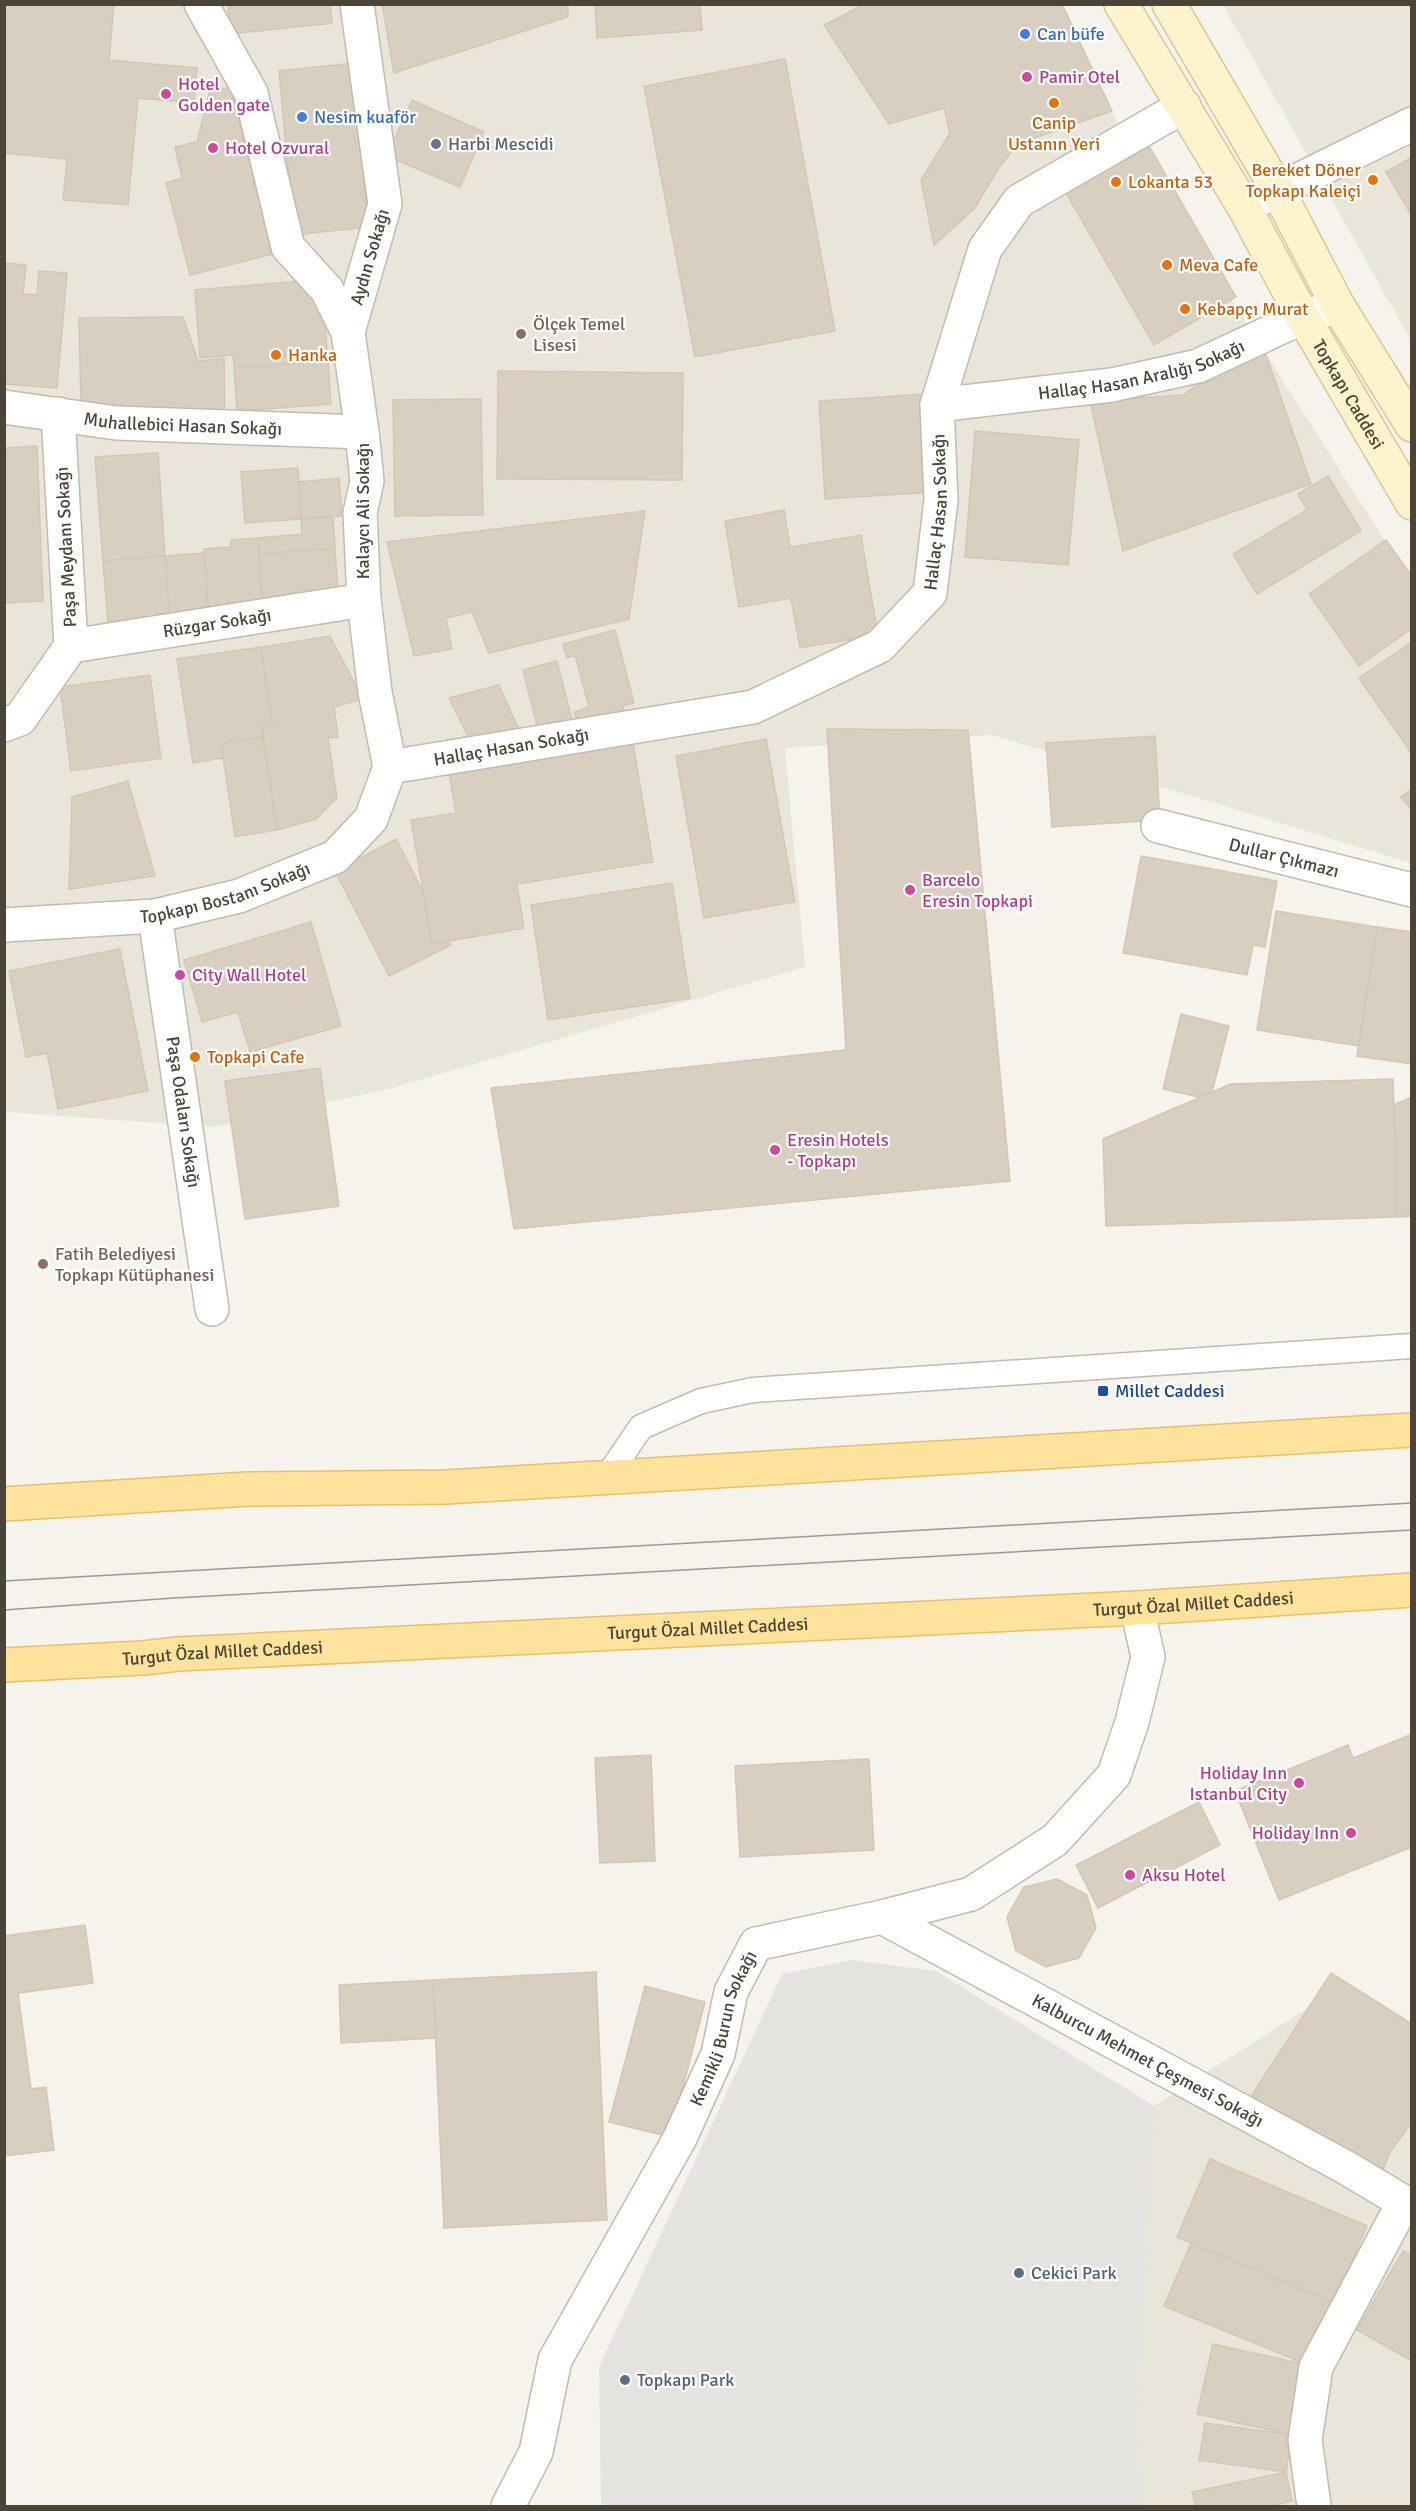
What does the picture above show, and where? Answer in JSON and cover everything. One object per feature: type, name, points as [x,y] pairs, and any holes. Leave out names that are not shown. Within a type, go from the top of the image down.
[{"type":"main road","name":"Topkapı Caddesi","points":[[1121,4],[1244,207],[1303,317],[1412,502]]},
{"type":"main road","name":"Topkapı Caddesi","points":[[1169,4],[1277,189],[1338,306],[1412,425]]},
{"type":"main road","points":[[4,1504],[248,1489],[446,1486],[1412,1430]]},
{"type":"main road","name":"Turgut Özal Millet Caddesi","points":[[4,1665],[143,1658],[178,1653],[1137,1608],[1412,1590]]},
{"type":"street","name":"Kalaycı Ali Sokağı","points":[[201,4],[251,93],[288,247],[327,290],[348,332],[367,481],[360,513],[364,600],[375,692],[390,766]]},
{"type":"street","name":"Aydın Sokağı","points":[[348,332],[385,204],[357,4]]},
{"type":"street","name":"Hallaç Hasan Sokağı","points":[[390,766],[753,707],[880,646],[930,593],[941,500],[937,405],[985,249],[1019,201],[1184,106]]},
{"type":"street","points":[[1244,207],[1412,124]]},
{"type":"street","name":"Hallaç Hasan Aralığı Sokağı","points":[[937,405],[1112,385],[1198,366],[1303,317],[1338,306]]},
{"type":"street","name":"Muhallebici Hasan Sokağı","points":[[4,407],[116,423],[362,432]]},
{"type":"street","name":"Paşa Meydanı Sokağı","points":[[4,724],[20,719],[71,646],[58,414]]},
{"type":"street","name":"Rüzgar Sokağı","points":[[71,646],[364,600]]},
{"type":"street","name":"Topkapı Bostanı Sokağı","points":[[4,925],[155,916],[239,896],[335,857],[371,819],[390,766]]},
{"type":"street","name":"Dullar Çıkmazı","points":[[1158,826],[1412,890]]},
{"type":"street","name":"Paşa Odaları Sokağı","points":[[155,916],[212,1309]]},
{"type":"street","name":"Kemikli Burun Sokağı","points":[[507,2506],[536,2452],[555,2360],[680,2138],[718,2054],[731,1992],[756,1944],[882,1917],[971,1894],[1055,1840],[1114,1775],[1132,1722],[1148,1657],[1137,1608]]},
{"type":"street","name":"Kalburcu Mehmet Çeşmesi Sokağı","points":[[882,1917],[1345,2167],[1408,2204]]},
{"type":"street","points":[[1314,2506],[1305,2440],[1317,2367],[1408,2204]]},
{"type":"lane","points":[[607,1477],[641,1427],[701,1401],[753,1390],[1412,1346]]},
{"type":"shaded area","points":[[4,5],[1044,5],[1411,582],[1411,863],[992,735],[785,748],[805,967],[389,1089],[214,1127],[5,1112]]},
{"type":"shaded area","points":[[1223,5],[1411,5],[1411,341]]},
{"type":"shaded area","points":[[852,1960],[936,1971],[1154,2106],[1135,2432],[1143,2506],[601,2506],[599,2367],[782,1974]]},
{"type":"shaded area","points":[[1336,1990],[1411,2035],[1411,2506],[1143,2506],[1135,2432],[1154,2106]]},
{"type":"building","points":[[4,4],[114,4],[109,60],[197,68],[194,103],[138,98],[128,205],[63,200],[67,159],[4,153]]},
{"type":"building","points":[[228,4],[330,4],[332,23],[231,34]]},
{"type":"building","points":[[382,4],[568,4],[568,17],[394,73]]},
{"type":"building","points":[[595,4],[700,4],[702,30],[597,38]]},
{"type":"building","points":[[865,4],[1062,4],[1112,111],[1017,144],[996,172],[975,208],[934,245],[921,180],[950,133],[944,108],[889,124],[824,25]]},
{"type":"building","points":[[785,59],[835,331],[695,357],[644,86]]},
{"type":"building","points":[[353,63],[368,227],[294,235],[279,71]]},
{"type":"building","points":[[231,88],[273,254],[190,275],[166,183],[182,178],[175,147],[197,142],[210,89]]},
{"type":"building","name":"Harbi Mescidi","points":[[412,100],[484,132],[460,187],[387,156]]},
{"type":"building","points":[[1148,144],[1236,297],[1154,345],[1066,193]]},
{"type":"building","points":[[1412,157],[1412,216],[1386,172]]},
{"type":"building","points":[[4,263],[26,265],[23,294],[37,295],[39,271],[67,273],[57,388],[4,384]]},
{"type":"building","points":[[301,281],[324,308],[328,361],[234,368],[233,355],[200,358],[195,290]]},
{"type":"building","points":[[183,317],[198,361],[224,358],[225,416],[81,407],[79,318]]},
{"type":"building","points":[[1262,343],[1311,484],[1123,551],[1090,401],[1183,395]]},
{"type":"building","points":[[328,361],[331,404],[237,411],[234,368]]},
{"type":"building","points":[[498,371],[683,373],[682,480],[497,479]]},
{"type":"building","points":[[927,394],[933,492],[825,499],[819,401]]},
{"type":"building","points":[[481,399],[483,515],[395,516],[393,400]]},
{"type":"building","points":[[975,431],[1079,440],[1068,565],[965,557]]},
{"type":"building","points":[[37,446],[43,601],[4,603],[4,448]]},
{"type":"building","points":[[158,453],[165,556],[103,561],[95,457]]},
{"type":"building","points":[[298,468],[301,519],[245,523],[241,472]]},
{"type":"building","points":[[1328,476],[1361,531],[1257,594],[1233,554],[1307,510],[1298,494]]},
{"type":"building","points":[[339,478],[342,516],[301,519],[299,482]]},
{"type":"building","points":[[784,510],[790,547],[861,535],[878,635],[800,648],[791,598],[739,607],[725,521]]},
{"type":"building","points":[[645,511],[629,619],[489,653],[472,612],[446,618],[452,649],[414,656],[387,542]]},
{"type":"building","points":[[333,516],[335,548],[259,554],[258,538],[302,534],[301,519]]},
{"type":"building","points":[[258,538],[263,612],[209,617],[204,549],[231,547],[231,540]]},
{"type":"building","points":[[1386,540],[1412,576],[1412,628],[1359,666],[1309,594]]},
{"type":"building","points":[[335,548],[338,594],[262,600],[259,554]]},
{"type":"building","points":[[204,553],[209,617],[170,620],[165,556]]},
{"type":"building","points":[[165,556],[170,620],[108,624],[103,561]]},
{"type":"building","points":[[615,630],[634,703],[623,706],[624,711],[600,718],[579,731],[574,712],[589,707],[575,655],[567,658],[563,644]]},
{"type":"building","points":[[330,636],[363,699],[334,707],[338,737],[328,738],[337,798],[316,819],[277,830],[262,725],[272,723],[261,647]]},
{"type":"building","points":[[1412,642],[1412,754],[1359,678]]},
{"type":"building","points":[[261,647],[272,723],[262,725],[263,737],[221,743],[223,758],[193,763],[177,659]]},
{"type":"building","points":[[557,661],[573,724],[539,733],[523,670]]},
{"type":"building","points":[[150,675],[161,758],[71,771],[60,687]]},
{"type":"building","points":[[499,685],[520,732],[469,739],[449,698]]},
{"type":"building","name":"Barcelo Eresin Topkapi","points":[[827,729],[968,730],[1010,1181],[514,1229],[491,1088],[846,1050]]},
{"type":"building","points":[[1155,736],[1160,820],[1052,827],[1046,743]]},
{"type":"building","points":[[263,737],[277,830],[235,837],[221,743]]},
{"type":"building","points":[[766,739],[795,902],[704,918],[676,756]]},
{"type":"building","points":[[633,743],[653,862],[517,884],[524,928],[432,944],[411,820],[456,813],[449,773]]},
{"type":"building","points":[[128,781],[155,876],[69,889],[72,797]]},
{"type":"building","points":[[1412,789],[1412,811],[1401,797]]},
{"type":"building","points":[[396,839],[423,892],[432,944],[449,941],[451,945],[389,976],[335,871]]},
{"type":"building","points":[[1141,856],[1277,881],[1265,947],[1253,945],[1247,975],[1123,953]]},
{"type":"building","points":[[672,883],[690,998],[548,1020],[531,905]]},
{"type":"building","points":[[1276,911],[1377,927],[1359,1046],[1257,1030]]},
{"type":"building","points":[[311,922],[341,1026],[250,1052],[238,1012],[202,1022],[184,960]]},
{"type":"building","points":[[1377,927],[1412,932],[1412,1064],[1357,1056]]},
{"type":"building","points":[[120,949],[148,1091],[58,1109],[47,1053],[26,1057],[9,971]]},
{"type":"building","points":[[1181,1014],[1229,1026],[1212,1092],[1199,1097],[1163,1089]]},
{"type":"building","points":[[320,1068],[339,1206],[245,1219],[225,1081]]},
{"type":"building","points":[[1393,1079],[1397,1217],[1106,1226],[1103,1139],[1231,1084]]},
{"type":"building","points":[[1412,1097],[1412,1216],[1397,1217],[1394,1105]]},
{"type":"building","points":[[1412,1734],[1412,1847],[1279,1900],[1235,1791],[1348,1745],[1353,1758]]},
{"type":"building","points":[[651,1755],[655,1861],[600,1863],[595,1758]]},
{"type":"building","points":[[869,1759],[874,1850],[740,1857],[735,1766]]},
{"type":"building","points":[[1199,1802],[1220,1845],[1098,1908],[1076,1865]]},
{"type":"building","points":[[1057,1879],[1087,1895],[1096,1928],[1079,1958],[1046,1967],[1016,1951],[1007,1917],[1024,1887]]},
{"type":"building","points":[[85,1925],[93,1983],[18,1993],[31,2089],[46,2087],[54,2150],[4,2156],[4,1936]]},
{"type":"building","points":[[596,1972],[607,2220],[444,2228],[433,1980]]},
{"type":"building","points":[[1331,1973],[1412,2024],[1412,2121],[1389,2154],[1379,2180],[1250,2098]]},
{"type":"building","points":[[433,1980],[436,2038],[341,2043],[339,1985]]},
{"type":"building","points":[[645,1986],[705,2002],[670,2137],[609,2122]]},
{"type":"building","points":[[1210,2159],[1367,2226],[1334,2303],[1177,2237]]},
{"type":"building","points":[[1191,2243],[1334,2303],[1308,2365],[1164,2306]]},
{"type":"building","points":[[1403,2251],[1412,2256],[1412,2361],[1357,2330]]},
{"type":"building","points":[[1213,2344],[1308,2365],[1292,2435],[1197,2414]]},
{"type":"building","points":[[1205,2423],[1292,2435],[1286,2472],[1199,2460]]},
{"type":"building","points":[[1286,2472],[1292,2501],[1270,2506],[1196,2506],[1192,2492]]},
{"type":"tram line","points":[[4,1581],[1412,1503]]},
{"type":"tram line","points":[[4,1610],[174,1598],[1412,1530]]},
{"type":"place","name":"Can büfe","points":[[1025,34]]},
{"type":"place","name":"Pamir Otel","points":[[1027,77]]},
{"type":"place","name":"Hotel Golden gate","points":[[166,94]]},
{"type":"place","name":"Canip Ustanın Yeri","points":[[1054,103]]},
{"type":"place","name":"Nesim kuaför","points":[[302,117]]},
{"type":"place","name":"Harbi Mescidi","points":[[436,144]]},
{"type":"place","name":"Hotel Ozvural","points":[[213,148]]},
{"type":"place","name":"Bereket Döner Topkapı Kaleiçi","points":[[1373,180]]},
{"type":"place","name":"Lokanta 53","points":[[1116,182]]},
{"type":"place","name":"Meva Cafe","points":[[1167,265]]},
{"type":"place","name":"Kebapçı Murat","points":[[1185,309]]},
{"type":"place","name":"Ölçek Temel Lisesi","points":[[521,334]]},
{"type":"place","name":"Hanka","points":[[276,355]]},
{"type":"place","name":"Barcelo Eresin Topkapi","points":[[910,890]]},
{"type":"place","name":"City Wall Hotel","points":[[180,975]]},
{"type":"place","name":"Topkapi Cafe","points":[[195,1057]]},
{"type":"place","name":"Eresin Hotels - Topkapı","points":[[775,1150]]},
{"type":"place","name":"Fatih Belediyesi Topkapı Kütüphanesi","points":[[43,1264]]},
{"type":"place","name":"Millet Caddesi","points":[[1103,1391]]},
{"type":"place","name":"Holiday Inn Istanbul City","points":[[1299,1783]]},
{"type":"place","name":"Holiday Inn","points":[[1351,1833]]},
{"type":"place","name":"Aksu Hotel","points":[[1130,1875]]},
{"type":"place","name":"Cekici Park","points":[[1019,2273]]},
{"type":"place","name":"Topkapı Park","points":[[625,2380]]}]
